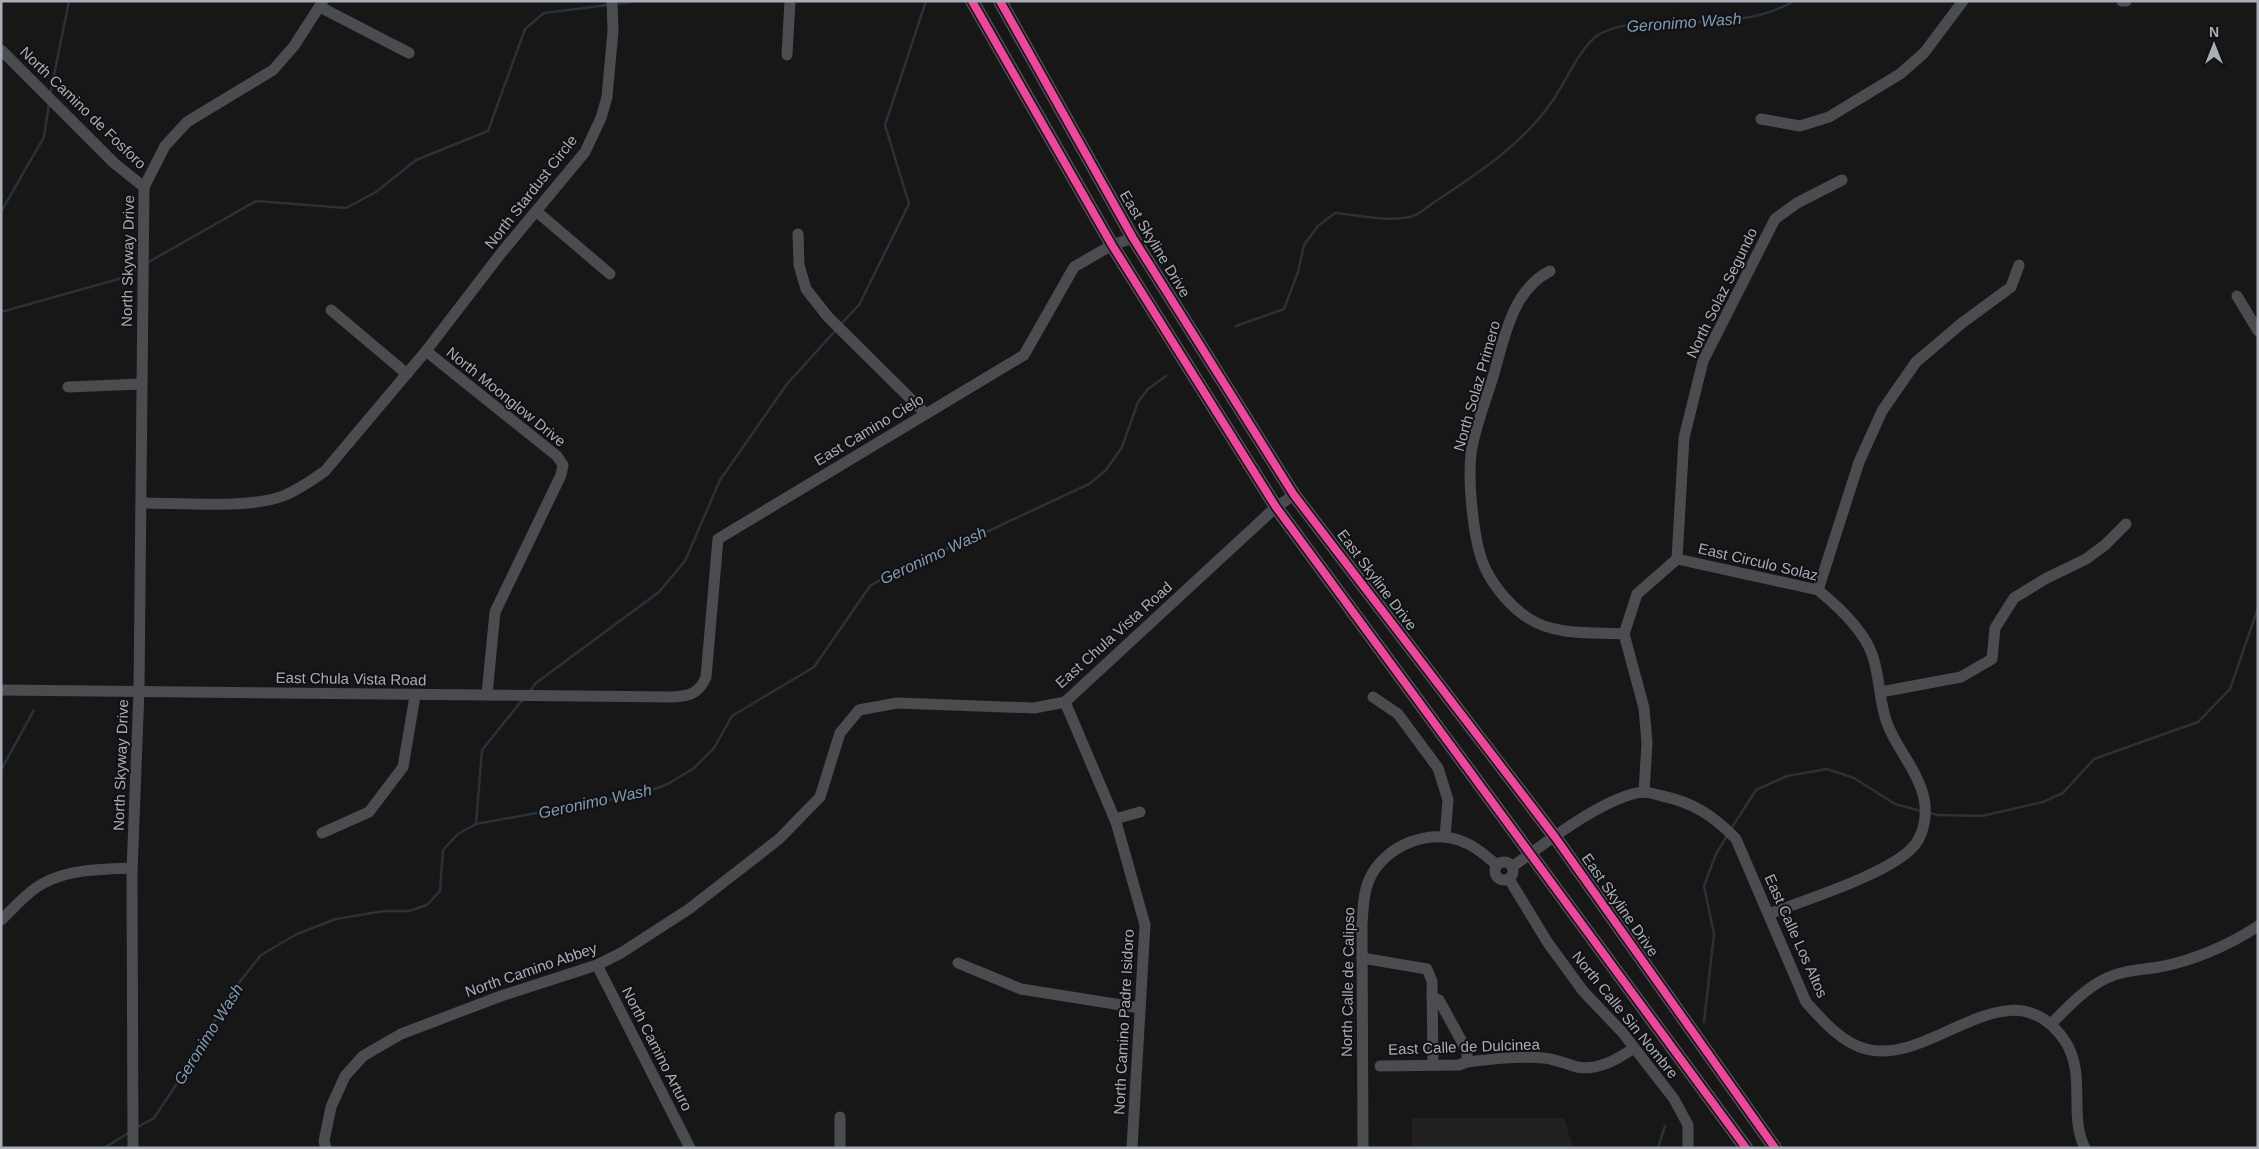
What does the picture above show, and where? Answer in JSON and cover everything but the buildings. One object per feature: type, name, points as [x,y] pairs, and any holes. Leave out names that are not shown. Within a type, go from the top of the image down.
[{"type":"main road","points":[[972,1],[1112,245],[1276,507],[1746,1148]]},
{"type":"main road","name":"East Skyline Drive","points":[[1000,1],[1133,238],[1294,495],[1555,837],[1775,1148]]},
{"type":"street","name":"North Stardust Circle","points":[[142,503],[256,503],[281,497],[304,486],[325,471],[426,351],[585,152],[601,118],[607,96],[613,31],[612,1]]},
{"type":"street","points":[[787,55],[790,1]]},
{"type":"street","points":[[1761,120],[1800,126],[1829,117],[1900,74],[1924,53],[1963,1]]},
{"type":"street","name":"North Skyway Drive","points":[[133,1148],[132,868],[139,690],[144,187],[165,146],[187,122],[273,70],[294,46],[322,4],[409,53]]},
{"type":"street","name":"North Camino de Fosforo","points":[[1,50],[114,163],[144,187]]},
{"type":"street","name":"North Solaz Segundo","points":[[1677,559],[1684,438],[1703,361],[1722,319],[1775,219],[1797,203],[1842,180]]},
{"type":"street","points":[[536,211],[610,274]]},
{"type":"street","points":[[798,234],[799,265],[806,289],[828,317],[926,414]]},
{"type":"street","name":"East Camino Cielo","points":[[699,690],[706,677],[718,539],[1024,354],[1074,267],[1112,245],[1133,238]]},
{"type":"street","points":[[1818,590],[1859,462],[1882,411],[1916,362],[1962,323],[2011,287],[2019,265]]},
{"type":"street","name":"North Solaz Primero","points":[[1550,270],[1535,278],[1526,289],[1513,315],[1471,452],[1470,483],[1477,538],[1485,569],[1503,596],[1527,618],[1551,629],[1624,634]]},
{"type":"street","points":[[2236,296],[2258,331]]},
{"type":"street","points":[[331,310],[406,374]]},
{"type":"street","name":"North Moonglow Drive","points":[[426,351],[557,456],[563,465],[561,475],[496,612],[487,694]]},
{"type":"street","points":[[68,388],[141,384]]},
{"type":"street","name":"East Chula Vista Road","points":[[859,710],[897,704],[1034,708],[1065,702],[1276,507],[1294,495]]},
{"type":"street","points":[[1881,692],[1961,677],[1992,659],[1995,628],[2014,598],[2045,579],[2086,559],[2105,545],[2126,524]]},
{"type":"street","name":"East Circulo Solaz","points":[[1624,634],[1638,594],[1677,559],[1818,590],[1858,630],[1873,655],[1887,723],[1918,778],[1924,796],[1924,830],[1911,850],[1880,870],[1769,914]]},
{"type":"street","points":[[1512,867],[1597,809],[1644,792],[1647,743],[1644,708],[1624,634]]},
{"type":"street","name":"East Chula Vista Road","points":[[1,690],[139,690],[415,696],[487,694],[672,697],[684,696],[699,690]]},
{"type":"street","points":[[322,833],[368,812],[403,767],[415,696]]},
{"type":"street","points":[[1373,697],[1398,714],[1438,768],[1448,800],[1445,837]]},
{"type":"street","name":"North Camino Padre Isidoro","points":[[1065,702],[1115,818],[1144,925],[1132,1148]]},
{"type":"street","name":"North Camino Abbey","points":[[326,1148],[324,1141],[331,1107],[345,1076],[363,1056],[401,1034],[501,996],[597,965],[621,953],[689,909],[779,839],[820,797],[840,733],[859,710]]},
{"type":"street","name":"East Calle Los Altos","points":[[1644,792],[1680,799],[1700,808],[1736,839],[1806,1002],[1824,1023],[1848,1040],[1866,1049],[1889,1051],[1914,1046],[1987,1014],[2013,1010],[2030,1013],[2051,1024],[2065,1042],[2074,1062],[2078,1083],[2078,1118],[2081,1139],[2086,1148]]},
{"type":"street","points":[[1115,818],[1140,812]]},
{"type":"street","name":"North Calle de Calipso","points":[[1363,1148],[1362,958],[1364,898],[1375,868],[1389,854],[1412,841],[1430,837],[1445,837]]},
{"type":"street","name":"North Calle Sin Nombre","points":[[1445,837],[1465,842],[1497,866],[1495,871],[1498,878],[1503,881],[1509,879],[1548,943],[1583,991],[1622,1032],[1684,1114],[1688,1125],[1688,1148]]},
{"type":"street","points":[[1497,866],[1505,862],[1512,867],[1513,872],[1509,879]]},
{"type":"street","points":[[1,920],[41,884],[69,874],[100,869],[132,868]]},
{"type":"street","points":[[2051,1024],[2076,998],[2105,979],[2125,971],[2160,967],[2184,960],[2233,942],[2258,926]]},
{"type":"street","points":[[1362,958],[1427,969],[1432,981],[1433,1065]]},
{"type":"street","points":[[958,963],[1021,989],[1140,1008]]},
{"type":"street","name":"North Camino Arturo","points":[[597,965],[686,1146]]},
{"type":"street","points":[[1432,997],[1439,1000],[1467,1052],[1467,1062]]},
{"type":"street","name":"East Calle de Dulcinea","points":[[1380,1066],[1459,1065],[1467,1062],[1524,1057],[1546,1058],[1580,1067],[1594,1067],[1607,1064],[1634,1048]]},
{"type":"street","points":[[840,1117],[840,1148]]},
{"type":"shaded area","points":[[1412,1118],[1564,1118],[1573,1148],[1412,1148]]},
{"type":"waterway","points":[[50,95],[69,1]]},
{"type":"waterway","points":[[616,4],[637,1]]},
{"type":"waterway","points":[[841,324],[859,305],[909,204],[885,125],[926,1]]},
{"type":"waterway","name":"Geronimo Wash","points":[[1236,326],[1284,309],[1298,272],[1304,245],[1318,226],[1335,213],[1382,218],[1414,216],[1500,156],[1540,118],[1585,48],[1598,35],[1624,25],[1735,20],[1766,13],[1794,1]]},
{"type":"waterway","points":[[147,263],[256,201],[346,208],[376,192],[416,160],[488,131],[525,29],[544,13],[608,5]]},
{"type":"waterway","points":[[1,212],[44,137],[49,103]]},
{"type":"waterway","points":[[1,312],[122,278],[140,267]]},
{"type":"waterway","points":[[530,691],[536,683],[659,592],[685,561],[720,480],[787,384],[836,330]]},
{"type":"waterway","name":"Geronimo Wash","points":[[136,1128],[154,1118],[202,1046],[226,999],[261,955],[297,934],[336,919],[384,911],[409,911],[427,905],[440,891],[443,850],[458,834],[476,824],[641,794],[668,784],[694,768],[714,748],[732,716],[814,667],[870,586],[893,572],[982,534],[1089,484],[1106,470],[1122,447],[1138,402],[1148,389],[1166,376]]},
{"type":"waterway","points":[[1929,813],[1982,816],[2043,802],[2063,793],[2094,759],[2198,722],[2230,689],[2258,608]]},
{"type":"waterway","points":[[476,824],[482,750],[523,699]]},
{"type":"waterway","points":[[1,770],[34,710]]},
{"type":"waterway","points":[[1731,829],[1756,790],[1787,776],[1827,769],[1854,778],[1895,804],[1921,811]]},
{"type":"waterway","points":[[1704,1022],[1714,934],[1704,886],[1716,854],[1727,836]]},
{"type":"waterway","points":[[1658,1148],[1665,1126]]},
{"type":"waterway","name":"Geronimo Wash","points":[[104,1148],[130,1132]]},
{"type":"cycle path","points":[[972,1],[1112,245],[1276,507],[1746,1148]]},
{"type":"cycle path","points":[[1000,1],[1133,238],[1294,495],[1555,837],[1775,1148]]}]
